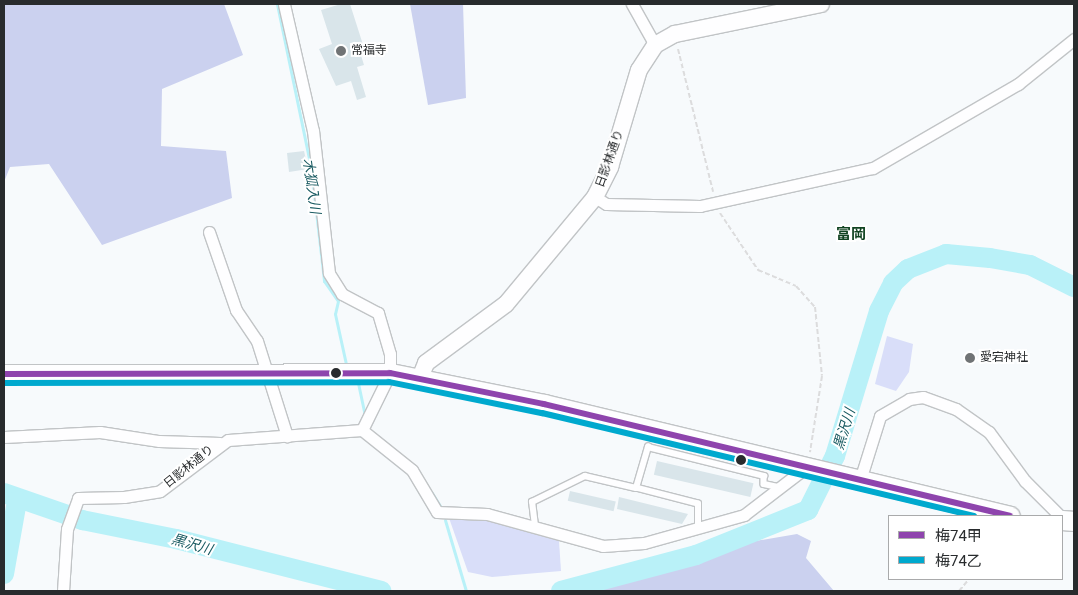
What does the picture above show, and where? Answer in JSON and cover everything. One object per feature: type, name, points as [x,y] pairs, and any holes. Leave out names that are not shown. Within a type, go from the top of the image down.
[{"type":"main road","points":[[4,374],[266,371],[390,373],[420,378],[1006,515]]},
{"type":"street","points":[[284,4],[312,131],[328,273],[342,294],[378,314],[390,354],[390,373],[362,430],[412,470],[437,512],[487,514],[603,546],[644,543],[699,531],[744,515],[808,468]]},
{"type":"street","points":[[632,4],[655,44],[679,34],[821,4]]},
{"type":"street","points":[[595,197],[606,204],[716,202],[888,161],[1018,84],[1074,38]]},
{"type":"street","name":"日影林通り","points":[[420,378],[426,363],[506,304],[595,197],[610,167],[639,70],[655,44]]},
{"type":"street","points":[[209,232],[236,310],[257,341],[287,436]]},
{"type":"street","points":[[853,479],[880,416],[903,401],[923,397],[956,409],[989,432],[1025,481],[1060,515]]},
{"type":"street","name":"日影林通り","points":[[62,591],[66,530],[74,505],[80,497],[124,497],[160,491],[222,443],[362,430]]},
{"type":"street","points":[[4,437],[100,432],[158,441],[222,443]]},
{"type":"lane","points":[[636,488],[648,447],[764,476],[764,484],[782,488]]},
{"type":"lane","points":[[535,526],[532,502],[585,476],[698,504],[695,519],[699,531]]},
{"type":"path","points":[[679,34],[678,57],[716,202],[731,233],[758,270],[796,286],[814,306],[822,376],[808,468]]},
{"type":"path","points":[[959,591],[968,580]]},
{"type":"shaded area","points":[[4,4],[224,4],[243,55],[162,89],[161,146],[226,151],[232,198],[102,245],[49,164],[10,167],[4,182]]},
{"type":"shaded area","points":[[410,4],[463,4],[466,98],[428,105]]},
{"type":"shaded area","points":[[887,336],[913,344],[909,372],[896,391],[875,384]]},
{"type":"shaded area","points":[[449,518],[478,518],[559,541],[561,571],[492,577],[468,572]]},
{"type":"shaded area","points":[[797,534],[811,541],[806,558],[834,591],[576,591],[744,543]]},
{"type":"building","name":"常福寺","points":[[341,4],[350,4],[365,51],[360,52],[364,65],[357,67],[366,97],[357,100],[351,81],[336,86],[319,49],[332,44],[321,10]]},
{"type":"building","points":[[304,151],[308,169],[289,172],[287,153]]},
{"type":"building","points":[[657,461],[753,483],[750,497],[654,475]]},
{"type":"building","points":[[570,491],[616,502],[614,511],[568,501]]},
{"type":"building","points":[[619,497],[688,514],[682,524],[617,509]]},
{"type":"waterway","name":"木狐入川","points":[[277,4],[311,168],[324,281],[338,301],[335,314],[346,364]]},
{"type":"waterway","name":"黒沢川","points":[[561,591],[696,555],[808,510],[835,456],[879,311],[893,283],[908,269],[946,254],[990,258],[1030,265],[1074,287]]},
{"type":"waterway","name":"木狐入川","points":[[358,383],[365,416]]},
{"type":"waterway","name":"黒沢川","points":[[4,493],[82,520],[176,539],[382,591]]},
{"type":"waterway","name":"木狐入川","points":[[432,493],[440,506]]},
{"type":"waterway","points":[[4,574],[17,501]]},
{"type":"waterway","name":"木狐入川","points":[[445,520],[466,591]]},
{"type":"transit line","name":"梅74甲","points":[[4,374],[390,373],[544,404],[1006,515]]},
{"type":"transit line","name":"梅74乙","points":[[4,383],[389,382],[542,413],[970,515]]},
{"type":"place","name":"常福寺","points":[[341,51]]},
{"type":"place","name":"愛宕神社","points":[[970,358]]},
{"type":"district","name":"富岡","points":[[851,235]]}]
